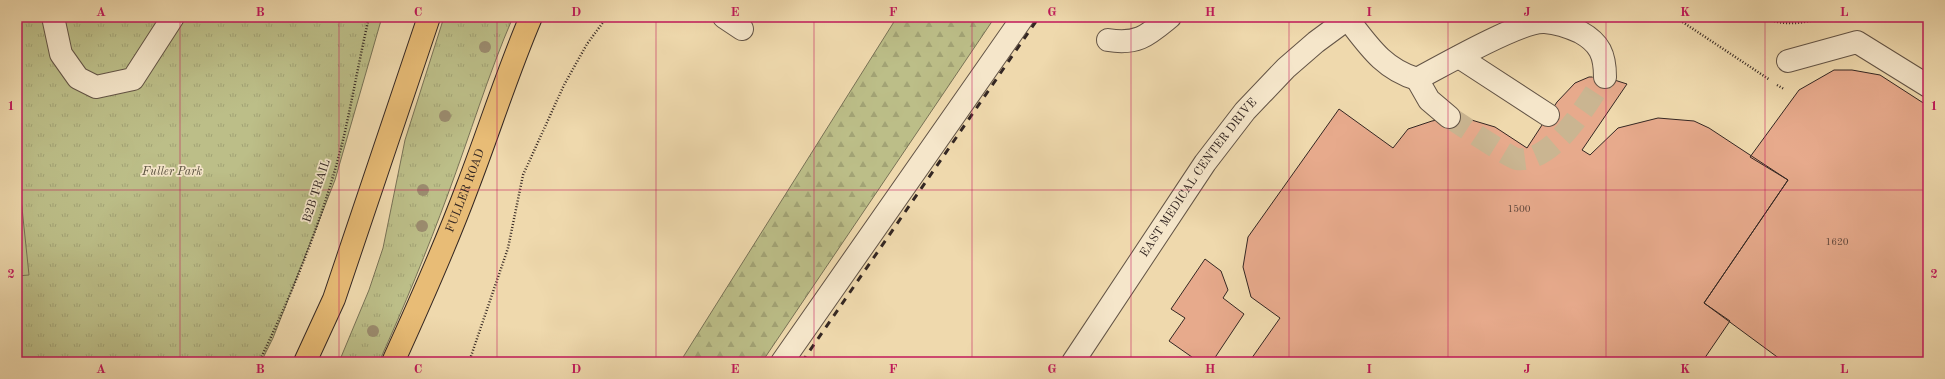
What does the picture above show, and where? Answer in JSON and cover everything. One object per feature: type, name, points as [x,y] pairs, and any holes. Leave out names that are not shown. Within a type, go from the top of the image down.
[{"type":"main road","points":[[305,362],[334,299],[429,17]]},
{"type":"main road","name":"FULLER ROAD","points":[[393,362],[418,307],[467,189],[511,63],[531,17]]},
{"type":"street","points":[[53,17],[61,54],[78,78],[96,86],[133,79],[173,17]]},
{"type":"street","points":[[724,17],[742,29]]},
{"type":"street","points":[[782,362],[1023,17]]},
{"type":"street","points":[[1108,40],[1126,43],[1150,34],[1170,17]]},
{"type":"street","points":[[1348,18],[1384,63],[1401,74],[1417,79],[1429,100],[1450,117]]},
{"type":"street","name":"EAST MEDICAL CENTER DRIVE","points":[[1073,362],[1205,163],[1245,111],[1286,68],[1316,42],[1348,18]]},
{"type":"street","points":[[1417,79],[1512,30],[1543,22],[1569,27],[1587,36],[1599,49],[1605,60],[1605,77]]},
{"type":"street","points":[[1788,61],[1857,42],[1928,86]]},
{"type":"street","points":[[1459,57],[1548,115]]},
{"type":"path","name":"B2B TRAIL","points":[[259,362],[302,265],[327,192],[344,136],[369,17]]},
{"type":"path","points":[[469,362],[508,248],[523,175],[564,85],[587,44],[607,17]]},
{"type":"path","points":[[1675,17],[1784,89]]},
{"type":"path","points":[[1763,17],[1771,21],[1790,24],[1826,17]]},
{"type":"green space","name":"Fuller Park","points":[[17,17],[382,17],[335,180],[273,338],[261,362],[17,362]]},
{"type":"green space","points":[[444,17],[513,17],[495,61],[432,237],[379,362],[339,362],[369,290],[383,248],[405,140]]},
{"type":"green space","points":[[897,17],[995,17],[762,362],[680,362]]},
{"type":"green space","points":[[17,160],[29,275],[17,276]]},
{"type":"building","points":[[1834,70],[1852,70],[1880,75],[1928,106],[1928,362],[1784,362],[1704,303],[1788,180],[1750,157],[1799,90]]},
{"type":"building","points":[[1589,77],[1605,77],[1627,84],[1582,150],[1590,155],[1618,128],[1658,118],[1694,121],[1709,128],[1788,180],[1704,303],[1730,321],[1702,362],[1249,362],[1280,318],[1251,297],[1243,267],[1248,237],[1339,109],[1393,148],[1408,129],[1432,121],[1458,116],[1495,127],[1527,148],[1557,102],[1575,83]]},
{"type":"building","points":[[1205,259],[1221,271],[1228,290],[1223,298],[1244,314],[1212,362],[1199,362],[1169,341],[1185,318],[1171,309]]},
{"type":"tunnel","points":[[1449,117],[1513,157],[1517,159],[1531,158],[1544,151],[1557,141],[1568,129],[1605,77]]},
{"type":"railway","points":[[802,362],[1039,17]]}]
